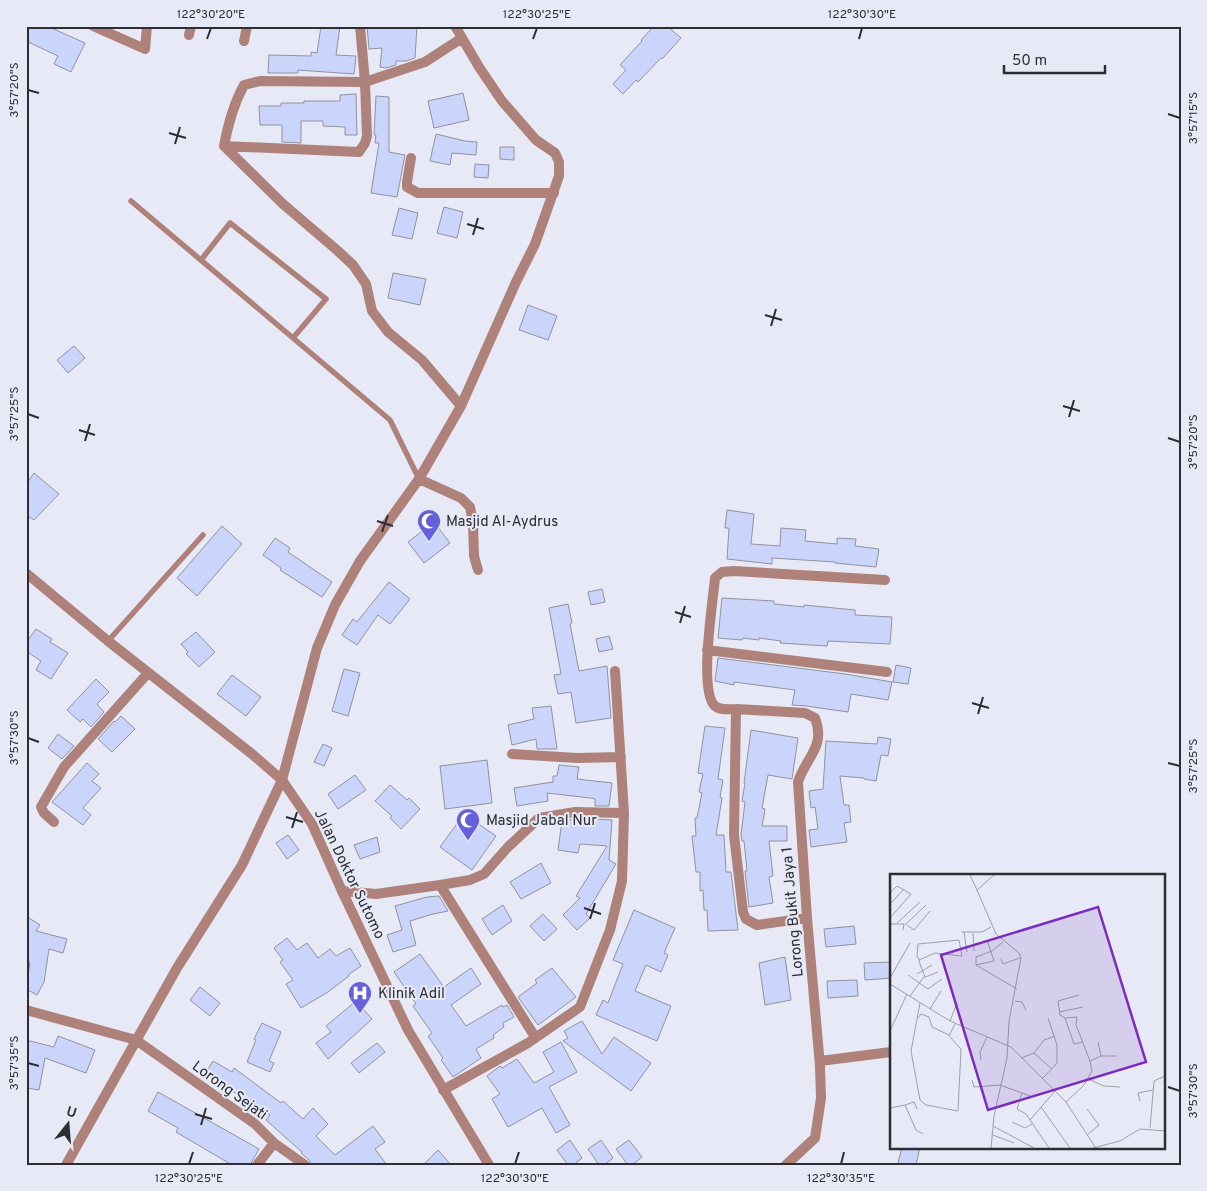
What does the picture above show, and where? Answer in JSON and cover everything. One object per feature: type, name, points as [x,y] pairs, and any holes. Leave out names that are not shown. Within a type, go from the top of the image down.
[{"type":"street","points":[[93,26],[145,49],[147,26]]},
{"type":"street","points":[[244,41],[247,26]]},
{"type":"street","points":[[224,146],[359,152],[367,136],[360,26]]},
{"type":"street","points":[[66,1165],[177,968],[242,865],[282,780],[317,648],[335,605],[360,561],[419,480],[461,406],[535,244],[554,193],[559,176],[559,162],[555,154],[536,140],[502,101],[455,26]]},
{"type":"street","points":[[224,146],[228,122],[237,96],[244,85],[260,81],[365,82],[425,62],[462,38]]},
{"type":"street","points":[[224,146],[284,204],[353,266],[366,284],[372,311],[388,332],[422,360],[461,406]]},
{"type":"street","points":[[411,158],[406,182],[407,187],[418,193],[554,193]]},
{"type":"street","points":[[419,480],[461,498],[470,506],[473,522],[474,556],[478,570]]},
{"type":"street","points":[[885,580],[734,570],[722,572],[715,578],[706,650],[887,672]]},
{"type":"street","name":"Jalan Doktor Sutomo","points":[[26,573],[282,780],[312,824],[408,1030],[442,1090],[489,1165]]},
{"type":"street","name":"Lorong Bukit Jaya 1","points":[[706,650],[710,696],[713,705],[719,708],[805,713],[815,718],[819,729],[818,741],[813,756],[802,770],[798,782],[807,918],[820,1061],[821,1098],[815,1138],[786,1165]]},
{"type":"street","points":[[442,1090],[535,1037],[580,1007],[610,930],[622,881],[624,813],[615,671]]},
{"type":"street","points":[[54,822],[44,813],[40,806],[64,767],[148,673]]},
{"type":"street","points":[[741,709],[734,835],[742,912],[746,919],[757,925],[807,918]]},
{"type":"street","points":[[512,754],[577,758],[620,757]]},
{"type":"street","points":[[342,891],[376,894],[470,880],[484,874],[508,847],[539,818],[575,812],[624,813]]},
{"type":"street","points":[[440,885],[535,1037]]},
{"type":"street","name":"Lorong Sejati","points":[[26,1010],[136,1040],[249,1119],[274,1143],[305,1165]]},
{"type":"street","points":[[820,1061],[890,1052]]},
{"type":"street","points":[[257,1165],[274,1143]]},
{"type":"lane","points":[[131,201],[390,420],[419,480]]},
{"type":"lane","points":[[201,260],[230,223],[326,299],[293,338]]},
{"type":"lane","points":[[108,641],[203,535]]},
{"type":"building","points":[[26,26],[47,26],[85,43],[71,72],[54,64],[58,56],[26,41]]},
{"type":"building","points":[[321,26],[340,26],[336,55],[356,56],[354,74],[298,70],[298,73],[268,73],[269,55],[311,56],[311,52],[317,53]]},
{"type":"building","points":[[367,26],[417,26],[415,58],[406,61],[396,61],[396,65],[386,68],[380,67],[382,48],[369,49]]},
{"type":"building","points":[[654,26],[667,26],[681,38],[662,59],[638,82],[636,80],[623,94],[613,84],[626,70],[620,65]]},
{"type":"building","points":[[463,93],[469,120],[434,128],[428,101]]},
{"type":"building","points":[[356,94],[357,135],[345,135],[345,127],[323,126],[323,121],[301,121],[301,143],[282,142],[282,125],[260,125],[259,106],[281,106],[281,103],[304,103],[304,101],[340,101],[340,95]]},
{"type":"building","points":[[376,96],[389,97],[389,152],[405,155],[397,197],[371,193],[379,143],[375,143],[376,135],[374,135]]},
{"type":"building","points":[[436,134],[477,142],[476,155],[452,153],[450,165],[430,161]]},
{"type":"building","points":[[500,147],[514,147],[514,160],[500,159]]},
{"type":"building","points":[[475,164],[489,165],[488,178],[474,177]]},
{"type":"building","points":[[444,207],[463,212],[457,238],[437,233]]},
{"type":"building","points":[[399,208],[418,213],[412,239],[392,235]]},
{"type":"building","points":[[393,273],[426,279],[420,305],[388,298]]},
{"type":"building","points":[[528,305],[557,316],[548,340],[519,330]]},
{"type":"building","points":[[74,346],[85,358],[68,373],[57,360]]},
{"type":"building","points":[[34,473],[59,494],[34,520],[26,515],[26,485]]},
{"type":"building","points":[[727,510],[754,514],[751,544],[780,546],[781,528],[806,530],[805,541],[837,544],[837,538],[856,539],[855,546],[879,549],[876,567],[772,558],[772,564],[727,559],[729,528],[725,528]]},
{"type":"building","name":"Masjid Al-Aydrus","points":[[434,522],[450,543],[424,563],[408,542]]},
{"type":"building","points":[[222,526],[242,544],[197,596],[177,578]]},
{"type":"building","points":[[275,538],[290,548],[288,552],[332,582],[322,597],[280,570],[281,568],[263,555]]},
{"type":"building","points":[[389,582],[410,599],[390,624],[378,615],[357,645],[342,635],[353,619],[357,622]]},
{"type":"building","points":[[602,589],[605,602],[591,605],[588,592]]},
{"type":"building","points":[[722,598],[774,601],[774,604],[855,610],[855,615],[892,617],[890,644],[828,641],[827,646],[780,643],[781,641],[759,638],[759,640],[743,638],[742,640],[718,638]]},
{"type":"building","points":[[568,604],[579,671],[607,666],[611,718],[576,723],[571,692],[558,694],[554,675],[561,674],[549,608]]},
{"type":"building","points":[[36,629],[52,639],[50,642],[68,653],[51,679],[36,670],[41,661],[26,651],[26,643]]},
{"type":"building","points":[[196,632],[215,652],[199,667],[186,654],[188,652],[181,644]]},
{"type":"building","points":[[609,636],[613,649],[599,652],[596,639]]},
{"type":"building","points":[[718,658],[845,674],[892,682],[888,700],[851,694],[848,712],[792,705],[795,690],[734,682],[734,685],[715,681]]},
{"type":"building","points":[[896,665],[911,668],[908,684],[893,682]]},
{"type":"building","points":[[344,669],[360,673],[348,716],[332,711]]},
{"type":"building","points":[[232,675],[261,697],[246,716],[217,694]]},
{"type":"building","points":[[96,679],[109,692],[97,704],[104,712],[91,727],[83,719],[80,722],[67,710]]},
{"type":"building","points":[[551,706],[557,749],[537,749],[536,739],[512,745],[508,725],[534,719],[532,708]]},
{"type":"building","points":[[121,716],[135,729],[112,752],[98,739]]},
{"type":"building","points":[[705,726],[725,728],[718,779],[723,780],[720,797],[722,798],[716,835],[724,835],[726,872],[731,872],[738,930],[708,931],[707,910],[704,910],[703,890],[700,891],[700,872],[696,872],[692,836],[696,836],[695,818],[697,818],[702,793],[699,792],[703,774],[698,773]]},
{"type":"building","points":[[751,730],[798,738],[792,779],[768,775],[762,808],[765,809],[762,826],[787,826],[787,841],[769,841],[773,876],[769,877],[773,903],[749,907],[744,841],[742,841],[741,835],[745,802],[742,801]]},
{"type":"building","points":[[58,734],[74,746],[62,759],[48,748]]},
{"type":"building","points":[[878,737],[891,739],[888,756],[881,755],[876,781],[840,776],[844,805],[849,805],[851,822],[844,823],[847,842],[811,847],[809,830],[818,829],[815,807],[811,808],[809,791],[823,789],[826,741],[877,744]]},
{"type":"building","points":[[323,744],[332,748],[324,766],[314,762]]},
{"type":"building","points":[[487,760],[492,803],[445,809],[440,766]]},
{"type":"building","points":[[87,763],[99,774],[92,781],[101,788],[83,808],[91,815],[83,825],[52,802]]},
{"type":"building","points":[[559,765],[579,767],[577,779],[612,783],[609,806],[595,806],[595,799],[547,793],[548,801],[517,806],[514,788],[553,782],[553,776],[557,776]]},
{"type":"building","points":[[355,775],[366,790],[338,809],[328,794]]},
{"type":"building","points":[[390,785],[407,800],[409,798],[420,809],[401,829],[390,818],[392,816],[375,801]]},
{"type":"building","name":"Masjid Jabal Nur","points":[[464,814],[496,836],[472,870],[440,847]]},
{"type":"building","points":[[576,819],[612,820],[609,860],[616,864],[586,914],[590,918],[577,930],[563,915],[580,898],[576,896],[607,846],[580,844],[578,853],[558,850],[562,821]]},
{"type":"building","points":[[288,835],[299,850],[287,859],[276,843]]},
{"type":"building","points":[[377,837],[380,852],[360,859],[354,845]]},
{"type":"building","points":[[541,863],[551,883],[521,899],[510,882]]},
{"type":"building","points":[[439,896],[448,911],[410,921],[416,945],[393,952],[387,935],[402,930],[395,906],[427,897]]},
{"type":"building","points":[[503,905],[512,921],[492,935],[482,919]]},
{"type":"building","points":[[634,910],[675,928],[664,953],[668,955],[661,972],[646,965],[635,991],[671,1006],[657,1041],[596,1015],[603,1000],[608,1003],[623,964],[613,960]]},
{"type":"building","points":[[543,914],[557,929],[544,941],[530,926]]},
{"type":"building","points":[[26,916],[40,925],[36,931],[67,939],[63,953],[49,949],[44,982],[37,995],[26,989],[30,962],[26,960]]},
{"type":"building","points":[[854,926],[856,944],[826,947],[824,929]]},
{"type":"building","points":[[287,938],[297,950],[307,943],[318,958],[330,949],[336,956],[350,948],[361,966],[328,992],[301,1008],[286,984],[293,980],[280,962],[283,960],[274,948]]},
{"type":"building","points":[[420,954],[444,987],[471,968],[481,984],[451,1005],[466,1026],[502,1005],[503,1007],[507,1005],[514,1017],[503,1023],[504,1027],[493,1035],[494,1038],[476,1049],[481,1058],[453,1077],[428,1036],[432,1033],[413,1006],[416,1004],[394,972]]},
{"type":"building","points":[[785,957],[791,1000],[765,1005],[759,963]]},
{"type":"building","points":[[890,962],[890,978],[865,980],[864,963]]},
{"type":"building","points":[[552,968],[576,997],[538,1025],[518,997],[537,983],[535,980]]},
{"type":"building","points":[[857,980],[858,996],[828,998],[827,981]]},
{"type":"building","points":[[200,987],[220,1003],[210,1016],[190,1000]]},
{"type":"building","points":[[356,1001],[372,1019],[328,1059],[316,1043],[331,1032],[326,1026]]},
{"type":"building","points":[[582,1021],[602,1054],[614,1037],[651,1063],[631,1091],[563,1041],[568,1038],[564,1031]]},
{"type":"building","points":[[262,1023],[281,1032],[269,1061],[274,1063],[270,1072],[247,1062],[256,1040],[254,1039]]},
{"type":"building","points":[[58,1036],[95,1050],[86,1073],[45,1058],[39,1090],[26,1088],[26,1040],[54,1047]]},
{"type":"building","points":[[561,1042],[577,1072],[549,1087],[570,1125],[556,1133],[542,1108],[508,1127],[492,1099],[500,1094],[487,1076],[500,1066],[502,1068],[517,1059],[534,1083],[554,1072],[543,1052]]},
{"type":"building","points":[[377,1043],[385,1052],[359,1073],[351,1063]]},
{"type":"building","points":[[213,1061],[232,1072],[234,1068],[281,1103],[283,1101],[303,1119],[313,1108],[328,1124],[316,1136],[335,1155],[373,1126],[385,1142],[375,1149],[387,1165],[312,1165],[302,1152],[266,1120],[270,1115],[248,1098],[246,1101],[221,1085],[223,1081],[207,1071]]},
{"type":"building","points":[[158,1092],[259,1149],[250,1165],[232,1165],[176,1132],[178,1128],[148,1111]]},
{"type":"building","points":[[570,1140],[582,1158],[573,1165],[568,1165],[557,1150]]},
{"type":"building","points":[[601,1140],[613,1158],[604,1165],[599,1165],[588,1149]]},
{"type":"building","points":[[629,1140],[642,1157],[632,1165],[628,1165],[616,1149]]},
{"type":"building","points":[[902,1148],[920,1148],[916,1165],[898,1163]]},
{"type":"building","points":[[438,1150],[451,1165],[423,1165]]},
{"type":"place","name":"Masjid Al-Aydrus","points":[[429,542]]},
{"type":"place","name":"Masjid Jabal Nur","points":[[468,841]]},
{"type":"place","name":"Klinik Adil","points":[[360,1014]]}]
